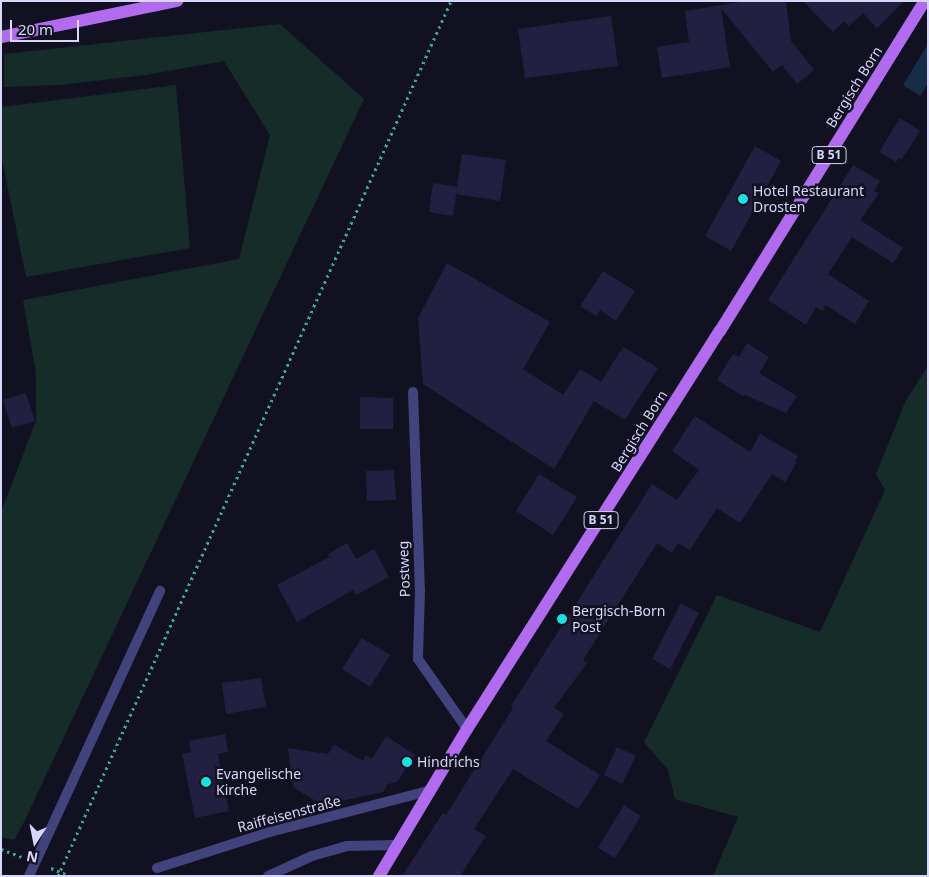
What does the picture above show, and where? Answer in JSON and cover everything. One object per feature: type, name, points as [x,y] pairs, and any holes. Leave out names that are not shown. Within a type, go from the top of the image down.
[{"type":"main road","points":[[1,37],[177,1]]},
{"type":"main road","name":"Bergisch Born","points":[[379,876],[467,729],[715,340],[925,1]]},
{"type":"lane","name":"Postweg","points":[[413,392],[420,590],[418,659],[467,729]]},
{"type":"lane","points":[[30,876],[160,591]]},
{"type":"lane","name":"Raiffeisenstraße","points":[[157,868],[270,832],[429,792]]},
{"type":"lane","points":[[268,876],[312,856],[347,846],[396,845]]},
{"type":"path","points":[[70,876],[59,874],[452,1]]},
{"type":"green space","points":[[280,24],[364,99],[25,820],[14,840],[1,837],[1,512],[36,421],[36,373],[23,300],[239,259],[270,135],[224,61],[146,75],[59,85],[4,87],[4,54]]},
{"type":"green space","points":[[176,85],[190,248],[26,277],[1,154],[1,107]]},
{"type":"green space","points":[[928,366],[928,876],[713,876],[738,817],[675,799],[668,770],[644,742],[717,595],[820,632],[885,490],[876,474],[906,400]]},
{"type":"water","points":[[928,44],[928,83],[920,96],[903,85]]},
{"type":"building","points":[[747,1],[786,1],[791,41],[814,70],[797,84],[782,65],[773,72],[721,8],[730,67],[662,78],[657,47],[689,42],[685,11]]},
{"type":"building","points":[[803,1],[904,1],[877,28],[863,13],[849,26],[844,21],[833,32]]},
{"type":"building","points":[[611,16],[618,66],[525,78],[518,29]]},
{"type":"building","points":[[900,118],[920,131],[902,159],[899,158],[896,162],[879,152]]},
{"type":"building","name":"Hotel Restaurant Drosten","points":[[755,146],[781,161],[731,251],[705,236]]},
{"type":"building","points":[[462,154],[506,160],[500,201],[456,194]]},
{"type":"building","points":[[853,165],[880,181],[874,191],[879,193],[860,220],[903,248],[893,263],[852,237],[828,274],[869,301],[855,324],[826,305],[822,311],[816,307],[806,325],[768,300]]},
{"type":"building","points":[[433,183],[457,187],[453,216],[429,212]]},
{"type":"building","points":[[447,263],[550,322],[523,369],[563,395],[580,369],[601,382],[623,347],[658,368],[625,420],[594,401],[554,469],[423,384],[418,318]]},
{"type":"building","points":[[603,271],[635,291],[616,321],[600,310],[596,316],[580,306]]},
{"type":"building","points":[[747,343],[769,357],[759,373],[797,396],[786,413],[745,395],[743,396],[717,380],[733,354],[739,357]]},
{"type":"building","points":[[26,393],[35,421],[12,428],[3,400]]},
{"type":"building","points":[[360,397],[393,398],[393,429],[360,429]]},
{"type":"building","points":[[695,416],[750,452],[760,434],[798,456],[795,461],[797,462],[785,482],[772,474],[740,523],[717,508],[690,550],[678,543],[672,553],[657,543],[583,660],[587,663],[554,708],[564,714],[546,741],[600,775],[578,809],[513,769],[474,829],[486,836],[460,876],[402,876],[443,813],[446,815],[513,708],[511,706],[652,484],[677,500],[699,470],[672,451]]},
{"type":"building","points":[[394,470],[396,500],[367,501],[366,471]]},
{"type":"building","points":[[539,474],[577,497],[553,535],[516,511]]},
{"type":"building","points":[[347,543],[356,559],[374,549],[389,577],[356,595],[353,590],[297,622],[277,585],[329,557],[328,554]]},
{"type":"building","points":[[681,603],[699,613],[670,669],[652,659]]},
{"type":"building","points":[[362,638],[390,655],[370,687],[342,669]]},
{"type":"building","points":[[261,678],[266,707],[226,714],[222,683]]},
{"type":"building","name":"Evangelische Kirche","points":[[225,734],[228,752],[218,754],[229,811],[195,818],[182,754],[191,752],[189,741]]},
{"type":"building","points":[[386,736],[415,755],[397,782],[388,784],[383,792],[322,805],[293,787],[288,748],[328,754],[334,745],[363,761],[366,755],[372,759]]},
{"type":"building","points":[[617,747],[636,756],[622,784],[604,775]]},
{"type":"building","points":[[624,805],[641,816],[615,858],[598,848]]},
{"type":"place","name":"Hotel Restaurant Drosten","points":[[743,199]]},
{"type":"place","name":"Bergisch-Born Post","points":[[562,619]]},
{"type":"place","name":"Hindrichs","points":[[407,762]]},
{"type":"place","name":"Evangelische Kirche","points":[[206,782]]}]
